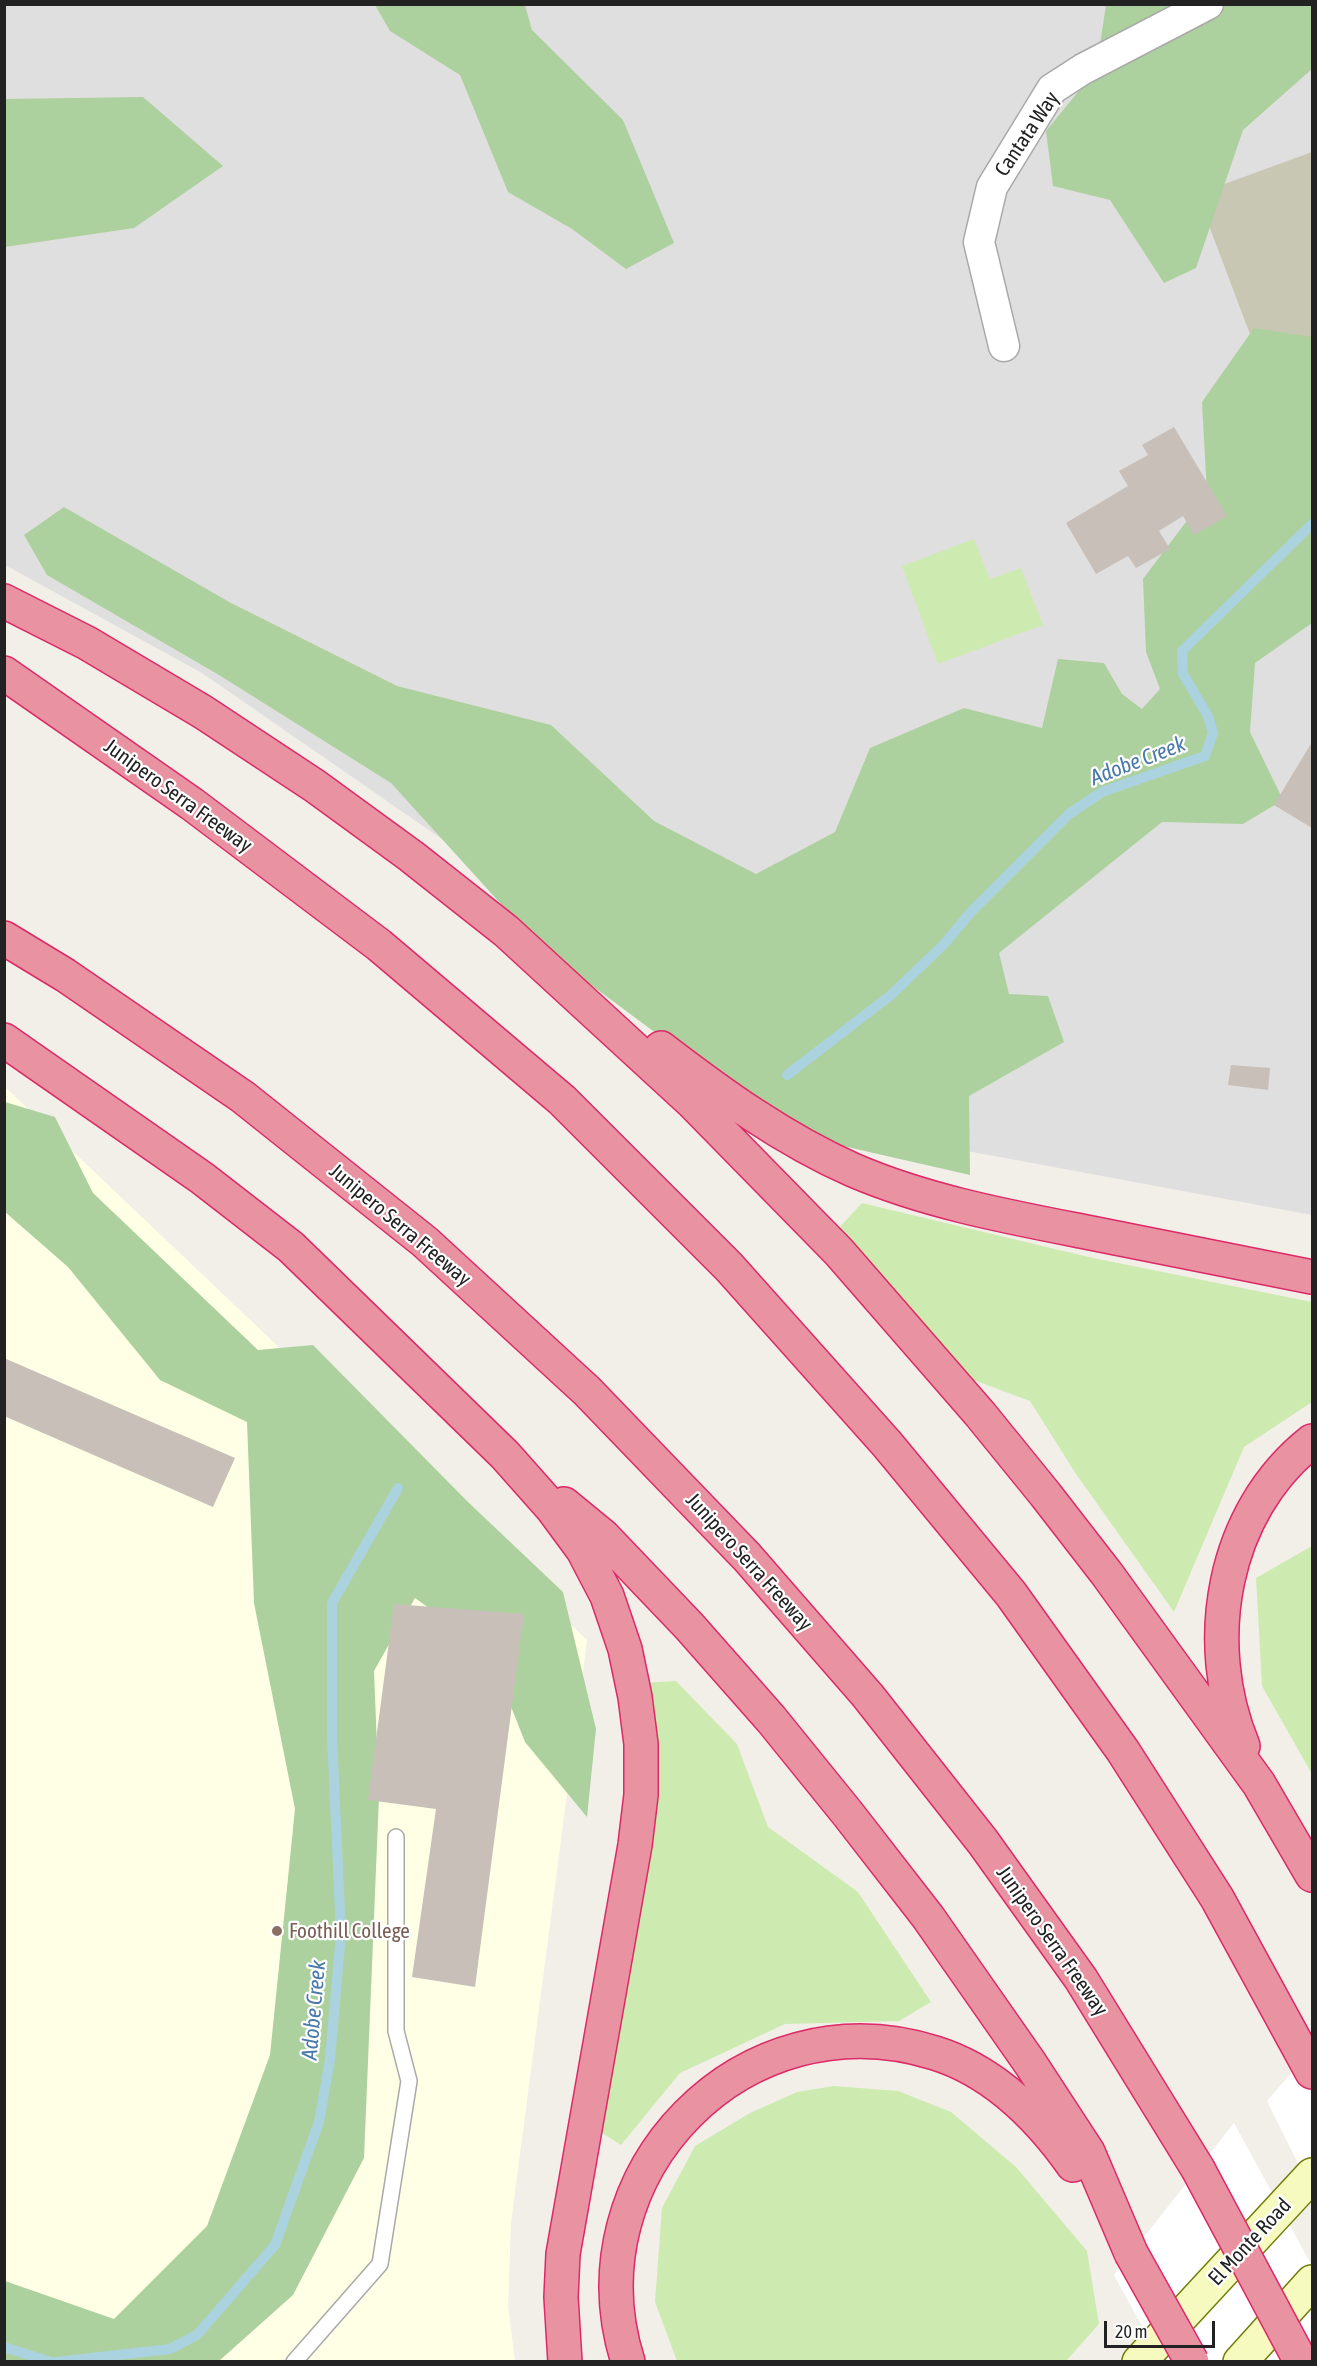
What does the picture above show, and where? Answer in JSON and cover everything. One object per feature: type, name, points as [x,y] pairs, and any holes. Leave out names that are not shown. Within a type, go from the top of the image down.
[{"type":"highway","points":[[4,602],[87,643],[222,724],[325,793],[411,856],[709,1085],[781,1133],[853,1170],[925,1196],[996,1214],[1312,1278]]},
{"type":"highway","name":"Junipero Serra Freeway","points":[[4,673],[192,804],[379,945],[562,1100],[729,1267],[887,1444],[1011,1594],[1123,1751],[1217,1898],[1309,2065]]},
{"type":"highway","points":[[506,931],[691,1101],[839,1252],[980,1414],[1107,1574],[1259,1784],[1312,1875]]},
{"type":"highway","name":"Junipero Serra Freeway","points":[[4,938],[64,975],[243,1097],[425,1242],[587,1391],[747,1557],[876,1705],[982,1842],[1081,1979],[1198,2169],[1301,2361]]},
{"type":"highway","points":[[4,1040],[202,1178],[291,1247],[505,1455],[611,1544],[689,1626],[771,1719],[848,1814],[928,1917],[984,1996],[1088,2152],[1131,2253]]},
{"type":"highway","points":[[1259,1784],[1235,1726],[1222,1653],[1221,1616],[1227,1578],[1241,1535],[1263,1492],[1293,1456],[1312,1441]]},
{"type":"highway","points":[[505,1455],[552,1508],[583,1550],[607,1596],[625,1649],[635,1697],[641,1744],[641,1795],[635,1845],[563,2254],[561,2297],[565,2361]]},
{"type":"highway","points":[[628,2361],[620,2338],[615,2299],[617,2259],[626,2215],[639,2181],[657,2151],[681,2120],[715,2089],[754,2066],[796,2050],[840,2043],[887,2042],[935,2053],[977,2072],[1014,2098],[1046,2130],[1072,2164],[1131,2253],[1192,2361]]},
{"type":"main road","name":"El Monte Road","points":[[1139,2361],[1312,2175]]},
{"type":"main road","points":[[1240,2361],[1312,2282]]},
{"type":"street","name":"Cantata Way","points":[[1004,346],[979,242],[992,188],[1052,90],[1083,69],[1208,4]]},
{"type":"lane","points":[[294,2361],[380,2264],[410,2081],[396,2031],[396,1837]]},
{"type":"shaded area","points":[[5,5],[1312,5],[1312,1215],[865,1132],[202,673],[5,565]]},
{"type":"shaded area","points":[[1312,152],[1312,340],[1259,358],[1197,194]]},
{"type":"shaded area","name":"Foothill College","points":[[4,1086],[587,1640],[511,2223],[508,2306],[515,2361],[5,2361]]},
{"type":"green space","points":[[375,5],[525,5],[532,30],[623,120],[674,243],[626,269],[572,229],[508,192],[460,75],[390,31]]},
{"type":"green space","points":[[1106,5],[1312,5],[1312,69],[1243,130],[1196,268],[1164,283],[1110,200],[1053,186],[1046,131],[1096,70]]},
{"type":"green space","points":[[143,97],[223,166],[134,228],[5,247],[5,99]]},
{"type":"green space","points":[[1254,328],[1312,337],[1312,623],[1255,663],[1250,732],[1283,800],[1243,824],[1162,822],[999,953],[1009,994],[1048,996],[1064,1042],[969,1096],[970,1175],[821,1141],[680,1051],[540,947],[391,783],[219,675],[47,575],[24,535],[64,507],[231,603],[397,686],[551,725],[654,821],[756,874],[835,832],[870,748],[964,708],[1042,728],[1058,659],[1104,663],[1122,694],[1142,709],[1160,689],[1146,652],[1143,579],[1207,494],[1202,402]]},
{"type":"green space","points":[[974,539],[990,579],[1021,568],[1043,625],[938,664],[902,566]]},
{"type":"green space","points":[[5,1102],[55,1117],[93,1193],[258,1350],[313,1345],[468,1502],[563,1592],[596,1729],[587,1817],[525,1742],[489,1651],[415,1598],[374,1671],[379,1797],[364,2158],[293,2295],[219,2361],[5,2361],[5,2281],[114,2319],[207,2226],[270,2055],[295,1809],[254,1603],[247,1422],[160,1380],[68,1267],[5,1212]]},
{"type":"green space","points":[[862,1203],[1093,1258],[1312,1302],[1312,1402],[1244,1447],[1174,1612],[1076,1474],[1030,1401],[960,1375],[836,1231]]},
{"type":"green space","points":[[1312,1546],[1312,1774],[1262,1686],[1256,1578]]},
{"type":"green space","points":[[676,1681],[737,1744],[768,1827],[858,1892],[931,2002],[899,2021],[785,2024],[680,2073],[621,2145],[602,2133],[601,2093],[639,1683]]},
{"type":"green space","points":[[834,2086],[898,2091],[951,2112],[1016,2167],[1087,2251],[1099,2324],[1066,2361],[677,2361],[655,2302],[662,2208],[695,2146],[750,2113],[797,2092]]},
{"type":"pier","points":[[1312,2049],[1312,2192],[1267,2101]]},
{"type":"pier","points":[[1234,2123],[1312,2266],[1312,2361],[1161,2361],[1114,2275]]},
{"type":"building","points":[[1174,427],[1227,516],[1194,535],[1183,516],[1159,531],[1170,549],[1136,568],[1128,556],[1096,574],[1066,523],[1128,486],[1119,471],[1148,455],[1142,445]]},
{"type":"building","points":[[1312,742],[1312,828],[1274,805]]},
{"type":"building","points":[[1231,1065],[1270,1068],[1268,1090],[1228,1085]]},
{"type":"building","points":[[4,1358],[235,1458],[213,1507],[4,1416]]},
{"type":"building","points":[[394,1604],[524,1614],[475,1987],[412,1977],[436,1809],[368,1800]]},
{"type":"waterway","name":"Adobe Creek","points":[[787,1075],[891,995],[944,944],[971,912],[1069,814],[1102,792],[1205,756],[1213,733],[1208,716],[1183,674],[1182,651],[1312,524]]},
{"type":"waterway","name":"Adobe Creek","points":[[56,2362],[170,2349],[197,2335],[275,2245],[319,2122],[330,2059],[341,1934],[332,1737],[332,1603],[398,1488]]},
{"type":"waterway","name":"Adobe Creek","points":[[4,2347],[51,2362]]},
{"type":"place","name":"Foothill College","points":[[277,1931]]}]
